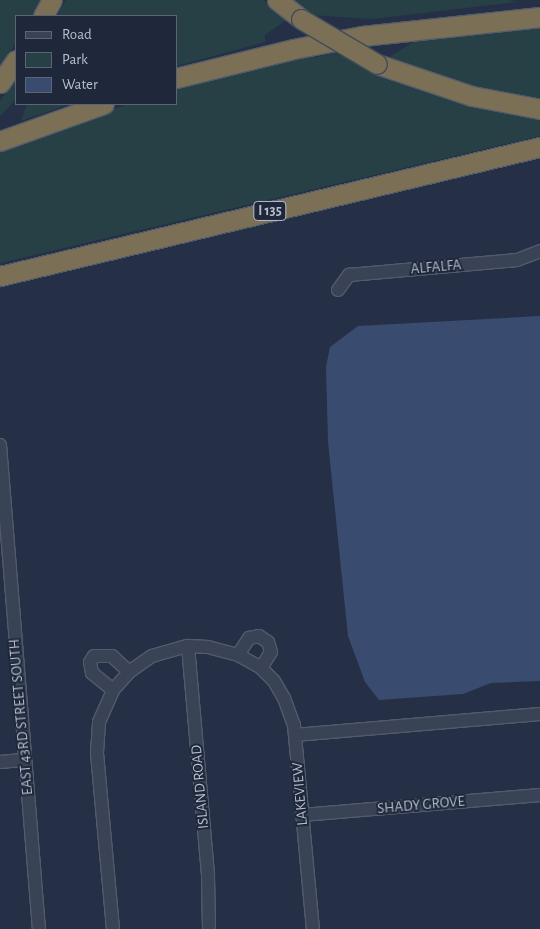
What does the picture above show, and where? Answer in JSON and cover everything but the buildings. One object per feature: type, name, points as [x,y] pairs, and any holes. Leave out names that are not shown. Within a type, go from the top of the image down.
[{"type":"highway","points":[[44,15],[52,0]]},
{"type":"highway","points":[[277,0],[301,19],[377,64],[472,96],[540,109]]},
{"type":"highway","points":[[178,78],[293,49],[362,36],[540,17]]},
{"type":"highway","points":[[0,83],[15,61]]},
{"type":"highway","points":[[0,141],[101,105]]},
{"type":"highway","name":"I 135","points":[[0,276],[540,147]]},
{"type":"street","name":"ALFALFA","points":[[338,290],[349,275],[517,260],[540,251]]},
{"type":"street","name":"EAST 43RD STREET SOUTH","points":[[0,445],[6,612],[25,760],[39,929]]},
{"type":"street","points":[[238,655],[249,638],[265,638],[271,652],[260,668]]},
{"type":"street","name":"LAKEVIEW","points":[[113,929],[97,752],[99,722],[113,690],[129,672],[169,648],[188,646],[238,655],[260,668],[284,698],[295,735],[312,929]]},
{"type":"street","name":"ISLAND ROAD","points":[[188,646],[208,876],[209,929]]},
{"type":"street","points":[[113,690],[92,673],[90,662],[94,656],[112,656],[129,672]]},
{"type":"street","points":[[295,735],[540,714]]},
{"type":"street","points":[[0,762],[25,760]]},
{"type":"street","name":"SHADY GROVE","points":[[302,815],[540,795]]},
{"type":"green space","points":[[0,0],[41,0],[34,15],[15,15],[15,44],[0,68]]},
{"type":"green space","points":[[66,0],[263,0],[289,18],[265,35],[265,42],[178,65],[178,15],[58,15]]},
{"type":"green space","points":[[291,0],[509,0],[517,2],[372,19],[312,15]]},
{"type":"green space","points":[[540,25],[540,98],[485,91],[388,58],[424,35]]},
{"type":"green space","points":[[313,53],[315,57],[335,53],[412,87],[454,100],[540,115],[540,136],[0,263],[0,152],[125,105],[178,105],[178,87]]},
{"type":"green space","points":[[15,80],[15,100],[0,116],[0,101]]},
{"type":"green space","points":[[27,105],[67,105],[21,121]]},
{"type":"water","points":[[540,316],[540,681],[491,683],[463,694],[379,700],[365,682],[348,636],[328,442],[326,367],[330,347],[358,326]]}]
